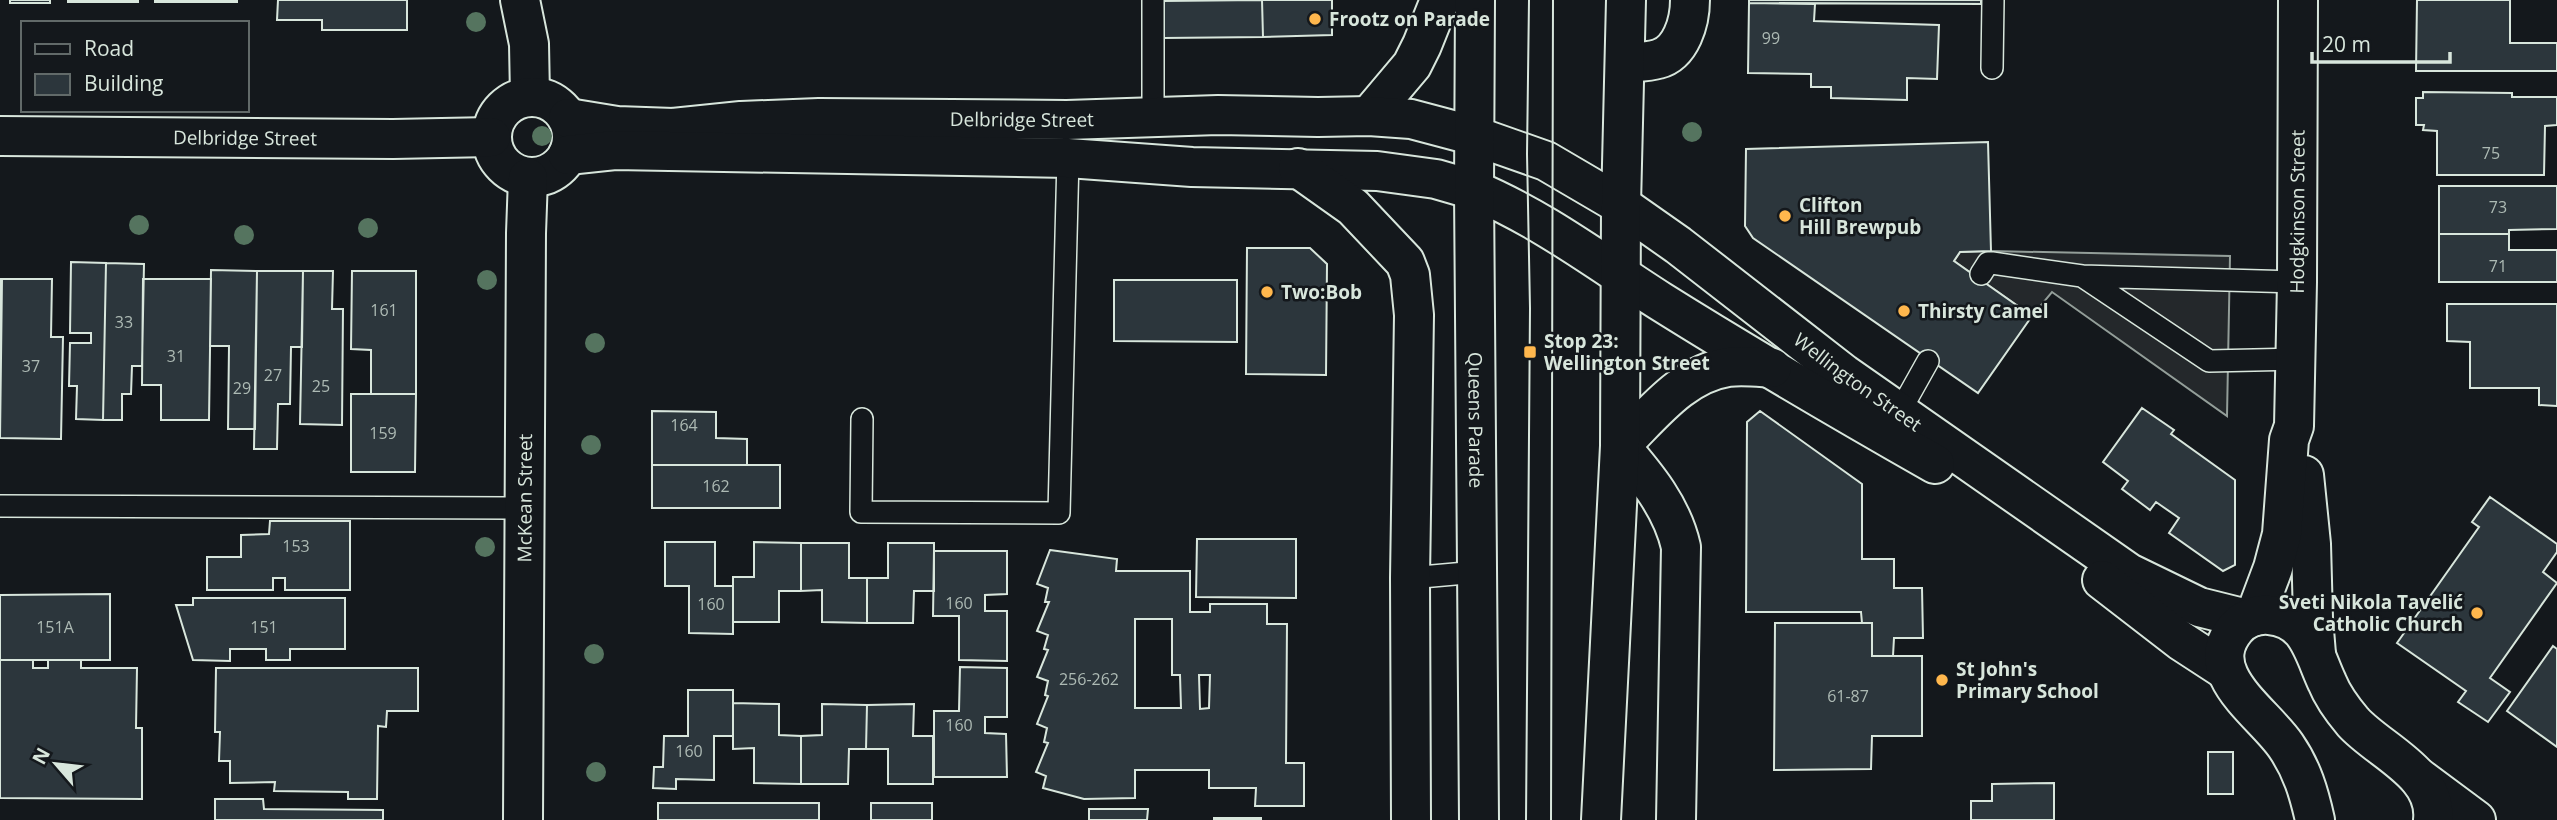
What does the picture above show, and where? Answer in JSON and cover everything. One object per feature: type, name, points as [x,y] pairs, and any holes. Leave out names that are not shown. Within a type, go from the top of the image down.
[{"type":"street","points":[[520,0],[529,44],[530,96]]},
{"type":"street","points":[[529,44],[537,0]]},
{"type":"street","points":[[1369,116],[1412,65],[1423,45],[1440,0]]},
{"type":"street","points":[[1601,820],[1620,446],[1621,205],[1626,0]]},
{"type":"street","points":[[1625,64],[1658,59],[1672,52],[1687,22],[1690,0]]},
{"type":"street","name":"Hodgkinson Street","points":[[2224,669],[2223,656],[2227,643],[2232,634],[2251,617],[2280,544],[2289,440],[2294,426],[2298,0]]},
{"type":"street","name":"Queens Parade","points":[[1468,7],[1475,136],[1479,820]]},
{"type":"street","points":[[530,96],[555,103],[568,137],[554,172],[528,178],[506,169],[493,149],[491,137],[499,113],[518,99],[530,96]]},
{"type":"street","name":"Delbridge Street","points":[[568,137],[617,126],[673,128],[765,119],[1067,120],[1369,116],[1411,119],[1475,136]]},
{"type":"street","name":"Delbridge Street","points":[[0,136],[381,139],[491,137]]},
{"type":"street","name":"Wellington Street","points":[[1475,136],[1546,161],[1621,205],[1678,245],[1844,373],[1893,424],[1968,484],[2224,669],[2232,683],[2288,749],[2306,784],[2312,816]]},
{"type":"street","name":"Delbridge Street","points":[[568,137],[615,150],[1068,158],[1192,167],[1298,168],[1408,175],[1445,181],[1474,190]]},
{"type":"street","points":[[1298,168],[1359,213],[1405,262],[1410,275],[1414,315],[1410,578],[1411,820]]},
{"type":"street","name":"McKean Street","points":[[523,820],[528,178]]},
{"type":"street","name":"Wellington Street","points":[[1474,190],[1545,225],[1621,276],[1852,418],[1893,424],[2129,573],[2199,607],[2251,617],[2276,616],[2296,624],[2307,635],[2316,654]]},
{"type":"street","points":[[1620,446],[1678,389],[1695,377],[1730,367],[1772,368]]},
{"type":"street","name":"Hodgkinson Street","points":[[2294,426],[2301,444],[2311,544],[2316,654]]},
{"type":"street","points":[[1620,446],[1648,479],[1668,510],[1681,547],[1676,820]]},
{"type":"street","points":[[2316,654],[2327,683],[2343,711],[2370,739],[2476,820]]},
{"type":"street","points":[[2411,771],[2430,797],[2433,820]]},
{"type":"lane","points":[[1153,0],[1153,117]]},
{"type":"lane","points":[[1992,68],[1993,0]]},
{"type":"lane","points":[[862,419],[861,512],[1059,513],[1068,158]]},
{"type":"lane","points":[[1981,274],[1989,263],[1992,263],[2082,276],[2297,282]]},
{"type":"lane","points":[[2082,276],[2209,361],[2295,359]]},
{"type":"lane","points":[[1893,424],[1928,361]]},
{"type":"lane","points":[[0,506],[525,508]]},
{"type":"lane","points":[[1410,578],[1477,572]]},
{"type":"shaded area","points":[[1960,252],[2230,256],[2227,416],[2052,292],[2032,316],[1954,261]]},
{"type":"building","points":[[10,0],[50,0],[50,3],[10,3]]},
{"type":"building","points":[[138,0],[138,2],[68,2]]},
{"type":"building","points":[[237,0],[237,2],[155,2]]},
{"type":"building","points":[[278,0],[407,0],[407,30],[322,30],[322,20],[277,20]]},
{"type":"building","points":[[1262,0],[1263,37],[1164,38],[1163,1]]},
{"type":"building","points":[[1262,0],[1332,0],[1332,35],[1263,37]]},
{"type":"building","points":[[1749,0],[1981,0],[1981,4],[1749,3]]},
{"type":"building","points":[[2417,0],[2510,0],[2510,43],[2557,43],[2557,71],[2416,71]]},
{"type":"building","points":[[1749,3],[1815,4],[1814,21],[1939,25],[1937,79],[1907,78],[1907,100],[1831,98],[1831,87],[1811,87],[1811,74],[1748,73]]},
{"type":"building","points":[[2423,92],[2512,93],[2512,97],[2557,97],[2557,125],[2545,126],[2544,175],[2437,175],[2437,131],[2423,130],[2424,125],[2416,125],[2416,98],[2423,98]]},
{"type":"building","points":[[1988,142],[1991,251],[1960,252],[1954,261],[2032,316],[1978,393],[1753,238],[1745,226],[1746,149]]},
{"type":"building","points":[[2439,186],[2557,186],[2557,229],[2509,230],[2509,234],[2439,234]]},
{"type":"building","points":[[2439,234],[2509,234],[2509,250],[2557,250],[2557,282],[2439,282]]},
{"type":"building","points":[[1247,248],[1310,248],[1327,264],[1326,375],[1246,374]]},
{"type":"building","points":[[71,262],[106,263],[103,420],[76,419],[77,386],[69,386],[70,343],[91,343],[91,333],[70,333]]},
{"type":"building","points":[[106,263],[144,264],[142,366],[132,366],[131,394],[122,394],[122,420],[103,420]]},
{"type":"building","points":[[211,270],[257,271],[255,429],[228,429],[229,346],[210,346]]},
{"type":"building","points":[[257,271],[303,271],[302,347],[291,347],[290,404],[278,404],[277,449],[254,449]]},
{"type":"building","points":[[303,271],[333,271],[332,309],[343,309],[342,425],[300,424]]},
{"type":"building","points":[[352,271],[416,271],[416,394],[371,394],[371,350],[351,349]]},
{"type":"building","points":[[0,279],[2,279],[0,394]]},
{"type":"building","points":[[2,279],[52,279],[51,337],[63,337],[61,439],[0,438]]},
{"type":"building","points":[[143,279],[211,279],[209,420],[161,420],[161,385],[142,385]]},
{"type":"building","points":[[1114,280],[1237,280],[1237,342],[1114,341]]},
{"type":"building","points":[[2447,304],[2557,304],[2557,406],[2539,405],[2539,388],[2470,388],[2470,342],[2447,341]]},
{"type":"building","points":[[351,394],[416,394],[415,472],[351,472]]},
{"type":"building","points":[[2142,408],[2174,430],[2171,434],[2235,480],[2235,565],[2223,571],[2169,533],[2179,518],[2156,502],[2150,510],[2122,489],[2128,481],[2103,462]]},
{"type":"building","points":[[652,411],[716,412],[716,438],[747,439],[747,465],[652,465]]},
{"type":"building","points":[[1760,411],[1862,484],[1862,559],[1894,559],[1894,588],[1922,588],[1923,638],[1894,638],[1893,656],[1872,656],[1872,623],[1862,623],[1861,612],[1746,612],[1747,422]]},
{"type":"building","points":[[652,465],[780,465],[780,508],[652,508]]},
{"type":"building","name":"Sveti Nikola Tavelić Catholic Church","points":[[2490,497],[2557,544],[2557,552],[2543,572],[2557,583],[2490,678],[2510,692],[2488,722],[2458,702],[2466,691],[2397,643],[2479,527],[2472,522]]},
{"type":"building","points":[[270,521],[350,521],[350,590],[285,590],[285,578],[273,578],[273,590],[207,590],[207,557],[241,557],[241,535],[269,534]]},
{"type":"building","points":[[1197,539],[1296,539],[1296,598],[1196,597]]},
{"type":"building","points":[[665,542],[715,542],[715,586],[733,586],[733,634],[689,633],[689,586],[665,586]]},
{"type":"building","points":[[754,542],[801,543],[801,591],[779,591],[779,622],[733,622],[733,577],[754,577]]},
{"type":"building","points":[[801,543],[849,543],[849,578],[867,578],[867,623],[822,622],[822,590],[801,591]]},
{"type":"building","points":[[888,543],[934,543],[934,591],[914,591],[913,623],[867,623],[867,578],[888,578]]},
{"type":"building","points":[[1050,550],[1117,559],[1116,571],[1190,571],[1190,612],[1210,612],[1210,604],[1267,604],[1267,624],[1287,624],[1286,763],[1304,763],[1304,806],[1255,806],[1256,788],[1209,788],[1209,770],[1135,770],[1135,798],[1084,799],[1043,788],[1046,776],[1036,772],[1048,743],[1044,742],[1047,728],[1037,724],[1048,696],[1045,695],[1048,681],[1037,677],[1048,650],[1044,649],[1048,635],[1037,631],[1049,602],[1045,602],[1048,588],[1037,584]],"holes":[[[1135,619],[1172,619],[1172,675],[1180,675],[1181,708],[1135,708]],[[1199,675],[1210,675],[1209,708],[1200,709]]]},
{"type":"building","points":[[934,551],[1007,551],[1007,594],[985,595],[985,611],[1007,611],[1007,661],[959,660],[959,616],[933,616]]},
{"type":"building","points":[[110,594],[110,660],[0,660],[0,595]]},
{"type":"building","points":[[193,598],[345,598],[345,649],[290,649],[290,660],[266,660],[266,649],[230,649],[230,661],[193,660],[176,605],[193,605]]},
{"type":"building","points":[[1775,623],[1872,623],[1872,656],[1922,656],[1922,736],[1872,736],[1871,769],[1774,770]]},
{"type":"building","points":[[2553,646],[2557,649],[2557,747],[2507,711]]},
{"type":"building","points":[[0,660],[33,660],[33,668],[48,668],[48,660],[81,660],[81,668],[137,668],[136,728],[142,728],[142,799],[0,798]]},
{"type":"building","points":[[960,667],[1007,668],[1007,717],[985,717],[985,733],[1006,734],[1007,777],[934,777],[934,711],[959,711]]},
{"type":"building","points":[[216,668],[418,668],[418,711],[387,711],[386,727],[378,726],[377,799],[348,799],[348,792],[274,791],[275,782],[230,783],[230,761],[219,761],[220,732],[215,732]]},
{"type":"building","points":[[688,690],[733,690],[733,736],[714,736],[714,780],[676,779],[676,789],[653,788],[654,767],[663,767],[664,736],[688,736]]},
{"type":"building","points":[[733,703],[779,704],[779,735],[801,736],[801,784],[754,783],[754,748],[733,749]]},
{"type":"building","points":[[822,704],[867,705],[866,749],[849,749],[848,784],[801,784],[801,736],[822,735]]},
{"type":"building","points":[[914,704],[913,736],[933,736],[933,784],[888,784],[888,749],[866,749],[867,705]]},
{"type":"building","points":[[2208,752],[2233,752],[2233,794],[2208,794]]},
{"type":"building","points":[[2054,783],[2054,820],[1971,820],[1971,801],[1992,801],[1992,784]]},
{"type":"building","points":[[215,799],[263,799],[264,809],[383,810],[383,820],[215,820]]},
{"type":"building","points":[[658,803],[819,803],[819,820],[658,820]]},
{"type":"building","points":[[871,803],[932,803],[932,820],[871,820]]},
{"type":"building","points":[[1089,809],[1148,809],[1147,820],[1089,820]]},
{"type":"building","points":[[1261,818],[1261,820],[1214,820]]},
{"type":"tram line","points":[[1526,820],[1530,308],[1527,154],[1529,0]]},
{"type":"tram line","points":[[1551,820],[1553,0]]},
{"type":"place","name":"Frootz on Parade","points":[[1315,19]]},
{"type":"place","name":"Clifton Hill Brewpub","points":[[1785,216]]},
{"type":"place","name":"Two:Bob","points":[[1267,292]]},
{"type":"place","name":"Thirsty Camel","points":[[1904,311]]},
{"type":"place","name":"Stop 23: Wellington Street","points":[[1530,352]]},
{"type":"place","name":"Sveti Nikola Tavelić Catholic Church","points":[[2477,613]]},
{"type":"place","name":"St John's Primary School","points":[[1942,680]]}]
